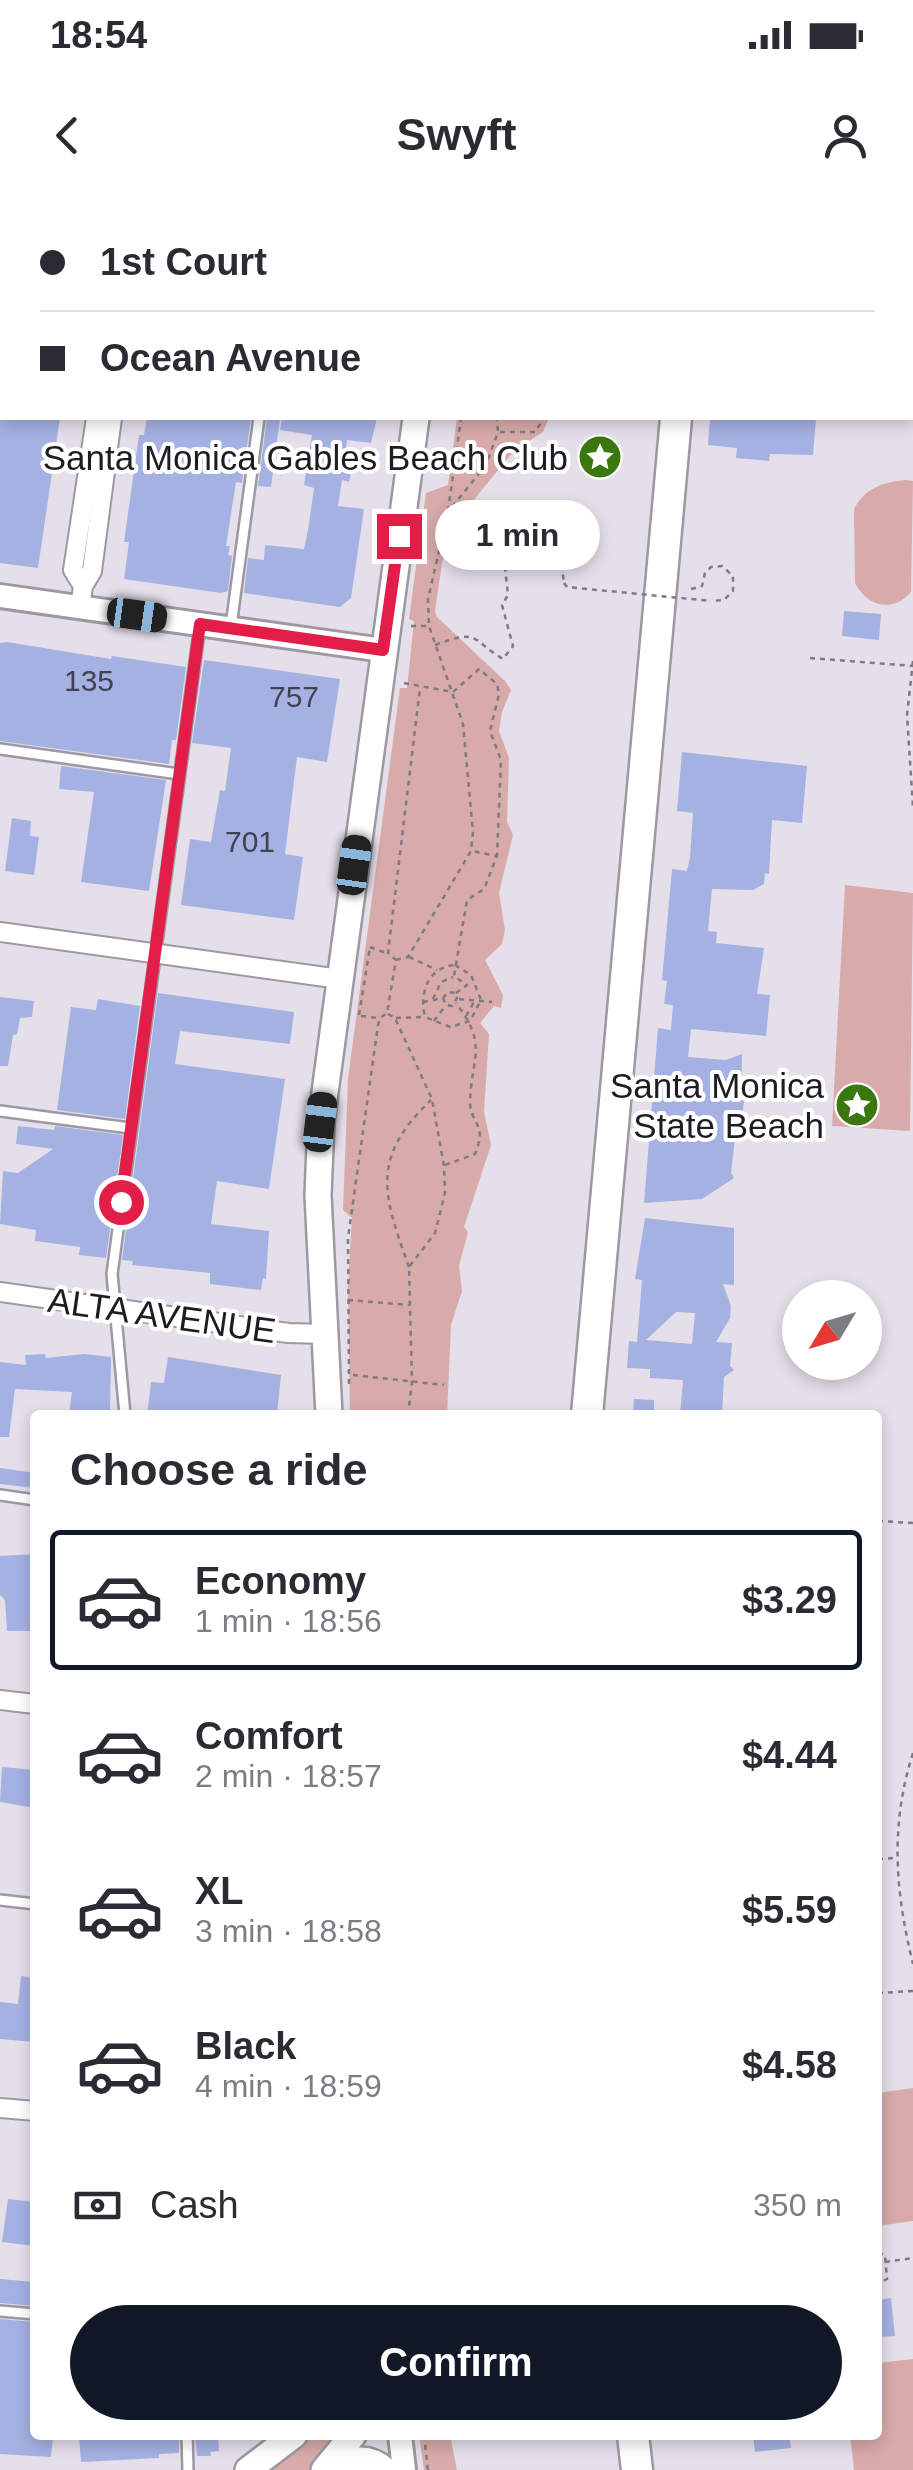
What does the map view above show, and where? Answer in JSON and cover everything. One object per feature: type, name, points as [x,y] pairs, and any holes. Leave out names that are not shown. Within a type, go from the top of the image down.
[{"type":"highway","points":[[587,1410],[676,420]]},
{"type":"highway","points":[[634,2440],[637,2470]]},
{"type":"main road","points":[[329,1410],[318,1161],[416,420]]},
{"type":"main road","points":[[248,2470],[287,2440]]},
{"type":"main road","points":[[326,2470],[349,2440]]},
{"type":"main road","points":[[326,2470],[364,2458],[386,2470]]},
{"type":"street","points":[[82,597],[92,571],[101,443],[96,420]]},
{"type":"street","points":[[101,443],[111,420]]},
{"type":"street","points":[[0,596],[82,597],[200,624],[383,650]]},
{"type":"street","points":[[0,932],[340,980]]},
{"type":"street","name":"ALTA AVENUE","points":[[0,1292],[288,1333],[325,1334]]},
{"type":"street","points":[[0,1700],[30,1703]]},
{"type":"street","points":[[0,2108],[30,2111]]},
{"type":"street","points":[[386,2440],[386,2470]]},
{"type":"street","points":[[401,2440],[404,2470]]},
{"type":"lane","points":[[230,628],[259,420]]},
{"type":"lane","points":[[125,1410],[112,1274],[200,624]]},
{"type":"lane","points":[[0,749],[179,774]]},
{"type":"lane","points":[[0,1111],[130,1128]]},
{"type":"lane","points":[[0,1496],[30,1499]]},
{"type":"lane","points":[[0,1900],[30,1903]]},
{"type":"lane","points":[[0,2310],[30,2313]]},
{"type":"lane","points":[[186,2440],[188,2470]]},
{"type":"path","points":[[396,960],[408,956],[471,851],[463,724],[429,626],[428,599],[448,512],[461,420]]},
{"type":"path","points":[[448,512],[486,465],[498,432],[498,420]]},
{"type":"path","points":[[498,432],[535,432],[543,420]]},
{"type":"path","points":[[435,645],[455,637],[481,639],[503,659],[513,646],[502,605],[508,595],[505,568],[521,544],[556,554],[562,562],[567,587],[711,601],[730,596],[735,585],[733,576],[717,566],[705,572],[702,586],[691,589]]},
{"type":"path","points":[[412,626],[429,626]]},
{"type":"path","points":[[810,658],[912,664],[908,715],[913,807]]},
{"type":"path","points":[[400,678],[420,688],[453,692],[479,669],[497,684],[499,694],[490,732],[502,760],[498,856],[484,889],[468,900],[454,976]]},
{"type":"path","points":[[388,953],[420,688]]},
{"type":"path","points":[[471,851],[498,856]]},
{"type":"path","points":[[364,947],[388,953],[396,960]]},
{"type":"path","points":[[370,947],[356,1015],[380,1018],[387,1013],[396,960]]},
{"type":"path","points":[[408,956],[437,970]]},
{"type":"path","points":[[455,965],[471,975],[482,1000],[470,1021],[450,1027],[425,1016],[421,1003],[425,986],[437,970],[455,965]]},
{"type":"path","points":[[432,1000],[441,982],[454,976]]},
{"type":"path","points":[[433,1022],[467,986],[454,976]]},
{"type":"path","points":[[441,982],[470,1021],[477,1051],[470,1102],[482,1138],[475,1154],[444,1166]]},
{"type":"path","points":[[421,1003],[443,998],[448,992]]},
{"type":"path","points":[[443,998],[446,1004]]},
{"type":"path","points":[[456,998],[492,1002]]},
{"type":"path","points":[[466,1016],[474,1000]]},
{"type":"path","points":[[387,1013],[395,1018],[432,1099],[444,1166],[443,1209],[435,1234],[410,1267]]},
{"type":"path","points":[[395,1018],[425,1016]]},
{"type":"path","points":[[348,1390],[348,1238],[380,1018]]},
{"type":"path","points":[[409,1410],[412,1382],[410,1267],[392,1219],[386,1168],[408,1123],[432,1099]]},
{"type":"path","points":[[345,1300],[409,1305]]},
{"type":"path","points":[[349,1374],[444,1385]]},
{"type":"path","points":[[882,1522],[913,1523]]},
{"type":"path","points":[[913,1753],[903,1784],[895,1858],[902,1922],[913,1964]]},
{"type":"path","points":[[882,1859],[895,1858]]},
{"type":"path","points":[[882,1994],[913,1991]]},
{"type":"path","points":[[882,2252],[887,2280],[882,2282]]},
{"type":"path","points":[[885,2262],[913,2258]]},
{"type":"path","points":[[425,2440],[428,2470]]},
{"type":"shaded area","points":[[457,420],[548,420],[543,432],[514,451],[452,526],[445,543],[435,611],[511,690],[499,731],[509,758],[507,822],[513,835],[499,893],[505,930],[502,944],[485,960],[503,995],[501,1008],[494,1006],[480,1023],[489,1034],[484,1112],[491,1145],[464,1227],[468,1232],[459,1266],[462,1291],[451,1325],[447,1410],[350,1410],[348,1286],[352,1218],[343,1210],[348,1079],[400,688],[407,688],[414,621],[409,619],[426,493],[448,485]]},
{"type":"shaded area","points":[[913,481],[911,592],[896,603],[881,604],[866,597],[855,583],[854,509],[876,487]]},
{"type":"shaded area","points":[[845,885],[913,893],[910,1131],[832,1126]]},
{"type":"shaded area","points":[[913,2088],[913,2221],[882,2225],[882,2092]]},
{"type":"shaded area","points":[[913,2359],[913,2470],[854,2470],[851,2440],[882,2440],[882,2363]]},
{"type":"shaded area","points":[[303,2440],[341,2440],[311,2470],[267,2470]]},
{"type":"shaded area","points":[[420,2440],[451,2440],[457,2470],[424,2470]]},
{"type":"building","points":[[0,420],[60,420],[38,568],[0,563]]},
{"type":"building","points":[[147,420],[251,420],[242,483],[236,482],[226,546],[230,546],[228,555],[232,556],[228,591],[124,579],[129,542],[124,542],[139,435],[144,435]]},
{"type":"building","points":[[267,420],[280,420],[271,487],[258,486]]},
{"type":"building","points":[[282,420],[377,420],[371,443],[347,440],[344,465],[352,467],[349,482],[342,480],[338,506],[364,509],[351,598],[340,607],[244,593],[248,558],[264,560],[265,545],[304,549],[314,488],[304,485],[312,435],[280,430]]},
{"type":"building","points":[[710,420],[816,420],[813,455],[770,454],[769,461],[736,458],[737,448],[708,445]]},
{"type":"building","points":[[844,611],[881,614],[879,640],[842,636]]},
{"type":"building","points":[[0,643],[186,667],[169,764],[0,741]]},
{"type":"building","points":[[204,660],[340,679],[327,762],[297,757],[285,854],[303,857],[294,920],[181,905],[190,839],[211,842],[220,790],[225,791],[231,748],[192,743]]},
{"type":"building","points":[[682,752],[807,766],[802,823],[772,820],[769,874],[765,873],[764,884],[753,890],[712,889],[708,931],[717,932],[716,943],[764,948],[757,994],[770,995],[766,1036],[691,1029],[688,1057],[726,1060],[742,1054],[744,1100],[742,1121],[737,1120],[731,1173],[734,1178],[702,1199],[644,1203],[658,1028],[671,1030],[673,1005],[664,1004],[667,981],[662,980],[672,869],[687,871],[690,857],[693,813],[677,811]]},
{"type":"building","points":[[61,766],[166,780],[149,891],[81,882],[94,792],[59,789]]},
{"type":"building","points":[[12,818],[31,821],[30,836],[39,837],[34,875],[5,871]]},
{"type":"building","points":[[158,993],[294,1012],[290,1044],[180,1031],[175,1064],[285,1079],[269,1189],[217,1181],[211,1224],[269,1231],[266,1279],[263,1278],[261,1290],[210,1284],[210,1273],[132,1265],[133,1261],[122,1260]]},
{"type":"building","points":[[0,997],[34,1001],[32,1017],[20,1018],[17,1034],[13,1035],[8,1066],[0,1066]]},
{"type":"building","points":[[98,999],[140,1006],[125,1119],[57,1110],[71,1007],[96,1010]]},
{"type":"building","points":[[18,1126],[54,1130],[55,1126],[123,1135],[106,1258],[79,1255],[80,1247],[35,1241],[36,1230],[0,1224],[3,1171],[18,1173],[53,1149],[16,1144]]},
{"type":"building","points":[[645,1218],[734,1228],[734,1285],[723,1284],[731,1306],[730,1318],[716,1342],[732,1343],[730,1366],[734,1370],[724,1377],[722,1410],[680,1410],[683,1380],[650,1378],[650,1369],[627,1368],[629,1341],[637,1342],[642,1280],[635,1279]],"holes":[[[676,1312],[695,1313],[692,1344],[646,1340]]]},
{"type":"building","points":[[25,1355],[111,1357],[110,1410],[70,1410],[72,1392],[15,1389],[9,1437],[0,1437],[0,1362],[26,1365]]},
{"type":"building","points":[[168,1357],[281,1375],[278,1410],[148,1410],[151,1382],[164,1383]]},
{"type":"building","points":[[634,1399],[654,1400],[654,1410],[633,1410]]},
{"type":"building","points":[[0,1468],[30,1472],[30,1487],[0,1484]]},
{"type":"building","points":[[30,1554],[30,1631],[7,1631],[5,1600],[0,1595],[0,1556]]},
{"type":"building","points":[[2,1767],[30,1770],[30,1807],[0,1802]]},
{"type":"building","points":[[21,1976],[30,1977],[30,2042],[0,2039],[0,2002],[18,2004]]},
{"type":"building","points":[[8,2199],[30,2201],[30,2245],[2,2242]]},
{"type":"building","points":[[0,2279],[30,2282],[30,2306],[0,2303]]},
{"type":"building","points":[[891,2298],[895,2336],[882,2337],[882,2299]]},
{"type":"building","points":[[0,2319],[30,2322],[30,2440],[53,2440],[51,2457],[0,2454]]},
{"type":"building","points":[[79,2440],[179,2440],[179,2453],[159,2454],[159,2458],[81,2462]]},
{"type":"building","points":[[195,2440],[218,2440],[219,2451],[210,2452],[211,2456],[197,2456]]},
{"type":"building","points":[[754,2440],[790,2440],[791,2448],[755,2452]]},
{"type":"place","name":"Santa Monica Gables Beach Club","points":[[600,457]]},
{"type":"place","name":"Santa Monica State Beach","points":[[857,1105]]},
{"type":"route","points":[[121,1202],[200,624],[383,650],[399,536]]}]
